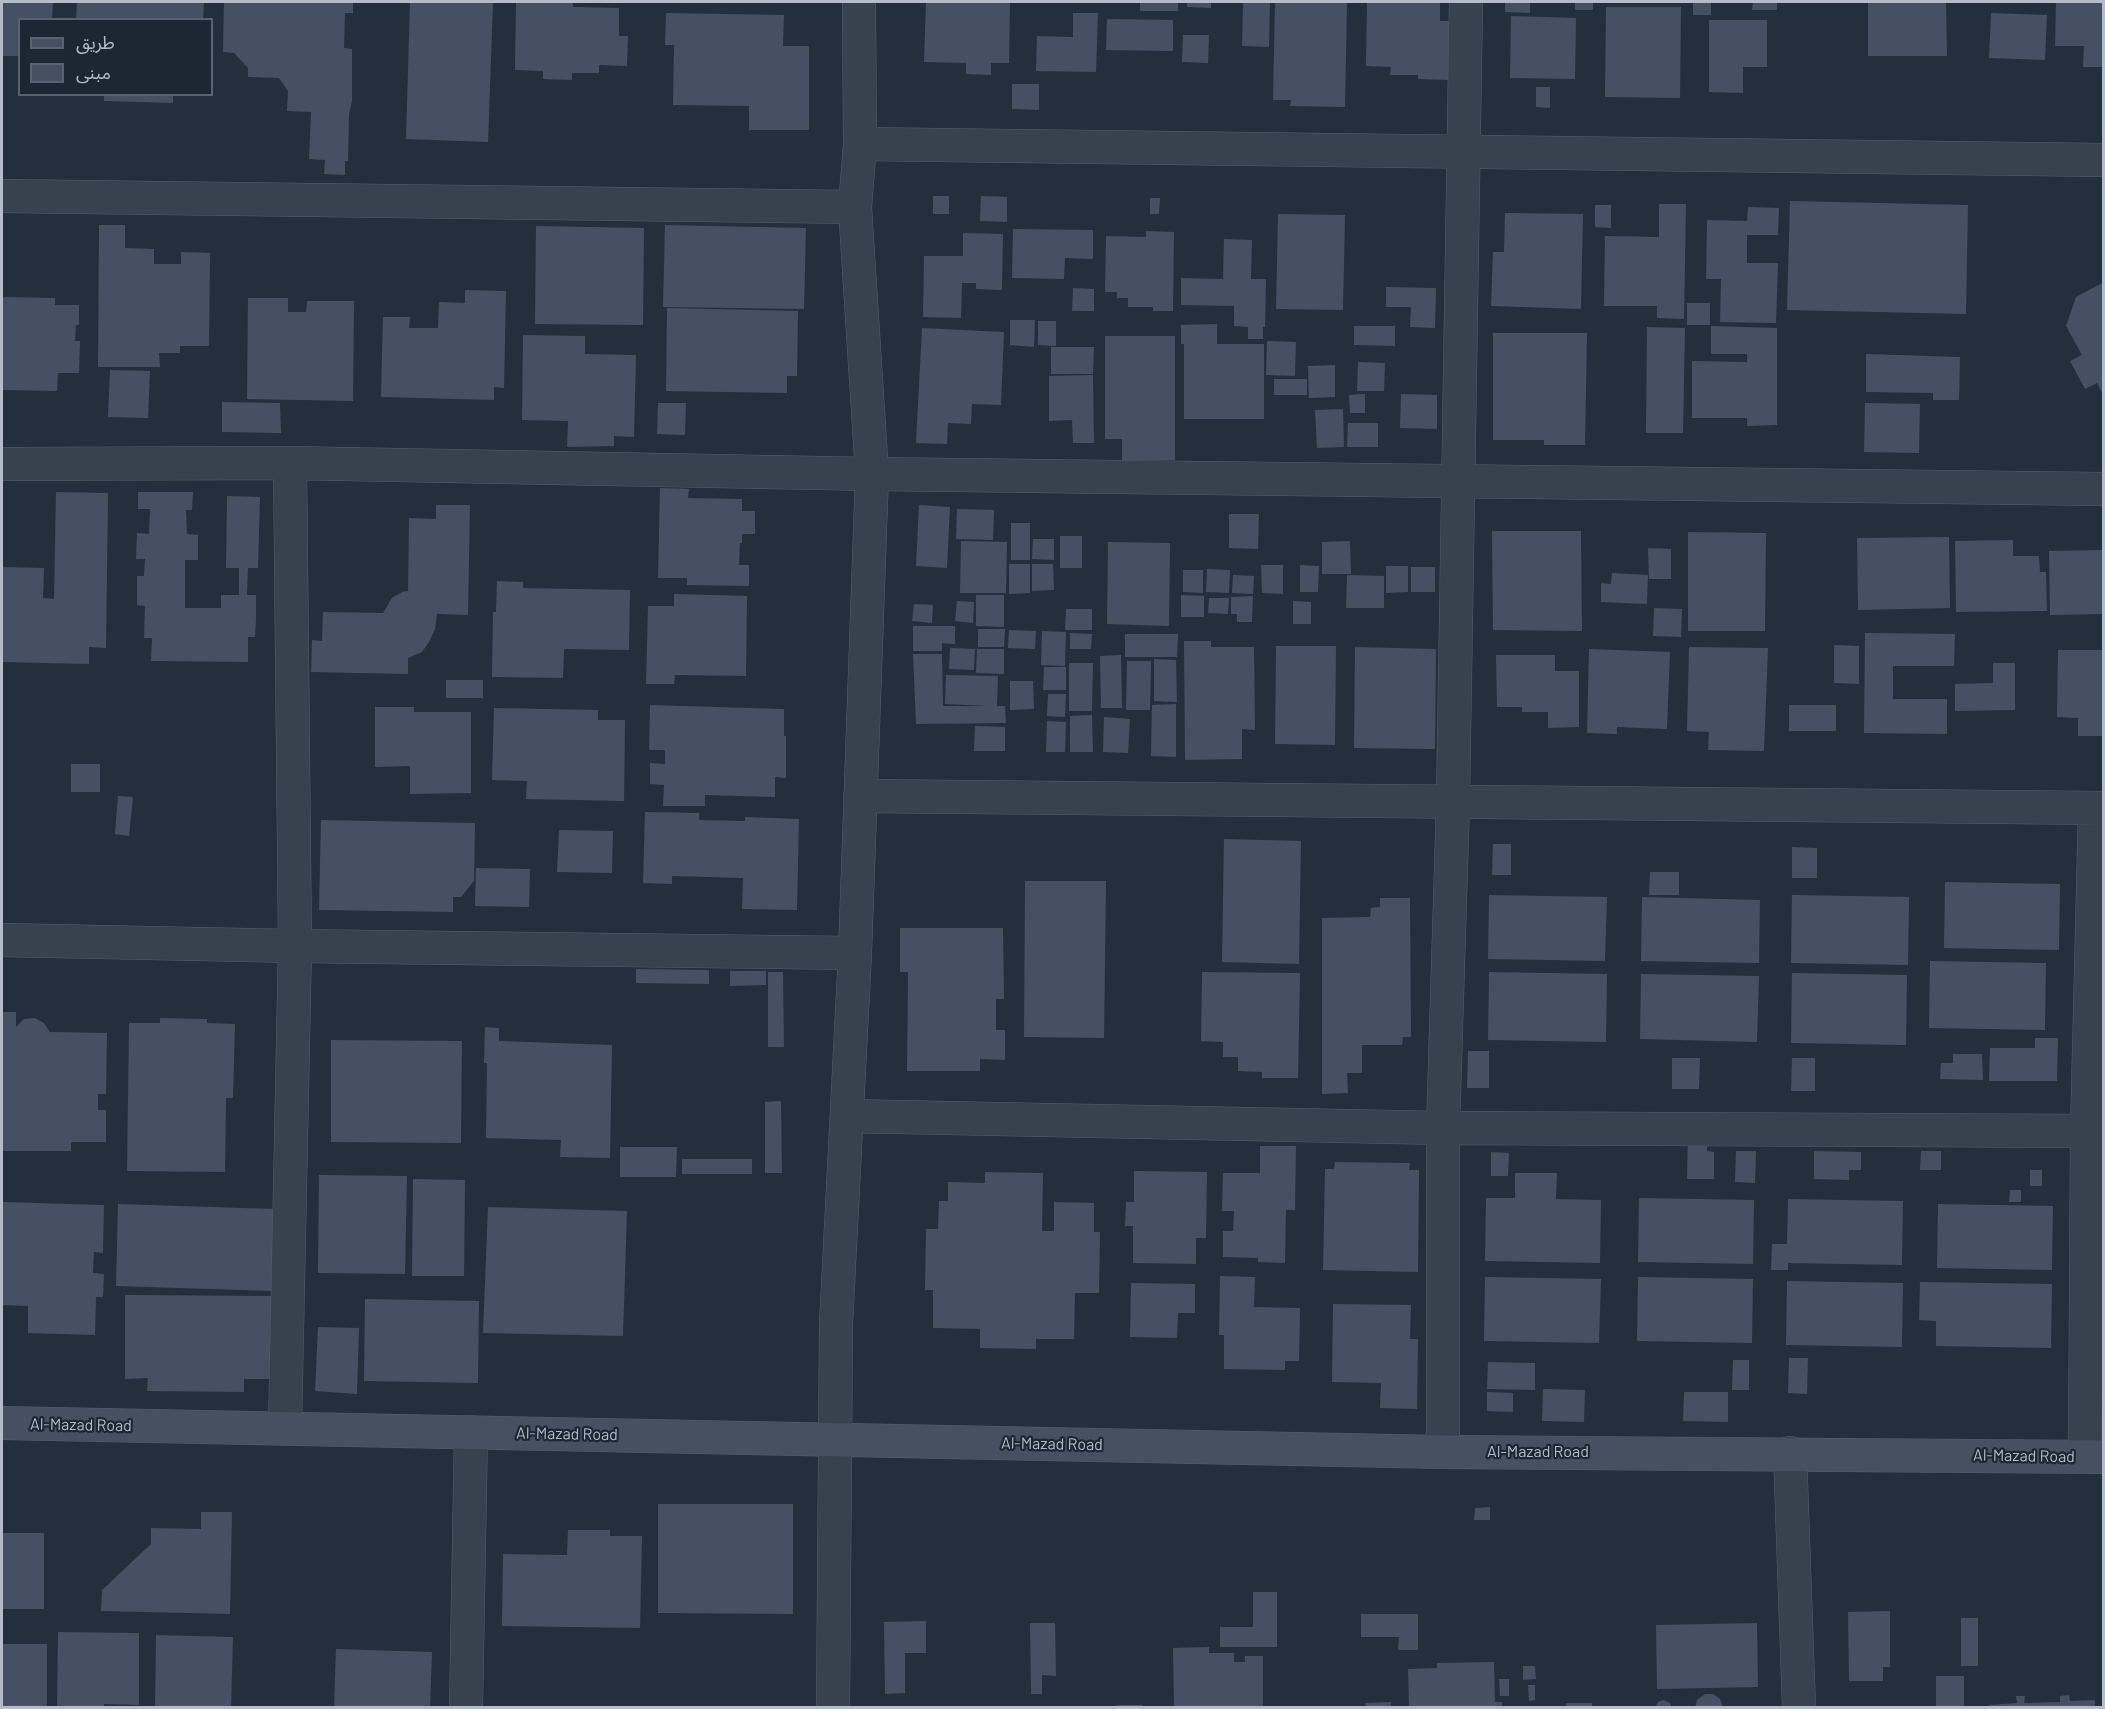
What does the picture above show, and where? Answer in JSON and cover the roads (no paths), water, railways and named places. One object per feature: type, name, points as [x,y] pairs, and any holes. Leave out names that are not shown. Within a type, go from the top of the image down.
[{"type":"street","points":[[833,1707],[836,1324],[855,953],[872,474],[855,207],[860,144],[859,2]]},
{"type":"street","points":[[1443,1452],[1443,1128],[1454,802],[1466,2]]},
{"type":"street","points":[[860,144],[2103,160]]},
{"type":"street","points":[[2,196],[855,207]]},
{"type":"street","points":[[2,464],[290,463],[872,474],[2103,489]]},
{"type":"street","points":[[285,1428],[295,946],[290,463]]},
{"type":"street","points":[[860,796],[2099,808],[2094,1457]]},
{"type":"street","points":[[2,940],[855,953]]},
{"type":"street","points":[[848,1116],[1443,1128],[2095,1131]]},
{"type":"street","name":"Al-Mazad Road","points":[[2,1423],[1443,1452],[2094,1457]]},
{"type":"street","points":[[466,1707],[471,1432]]},
{"type":"street","points":[[1790,1453],[1799,1707]]}]
